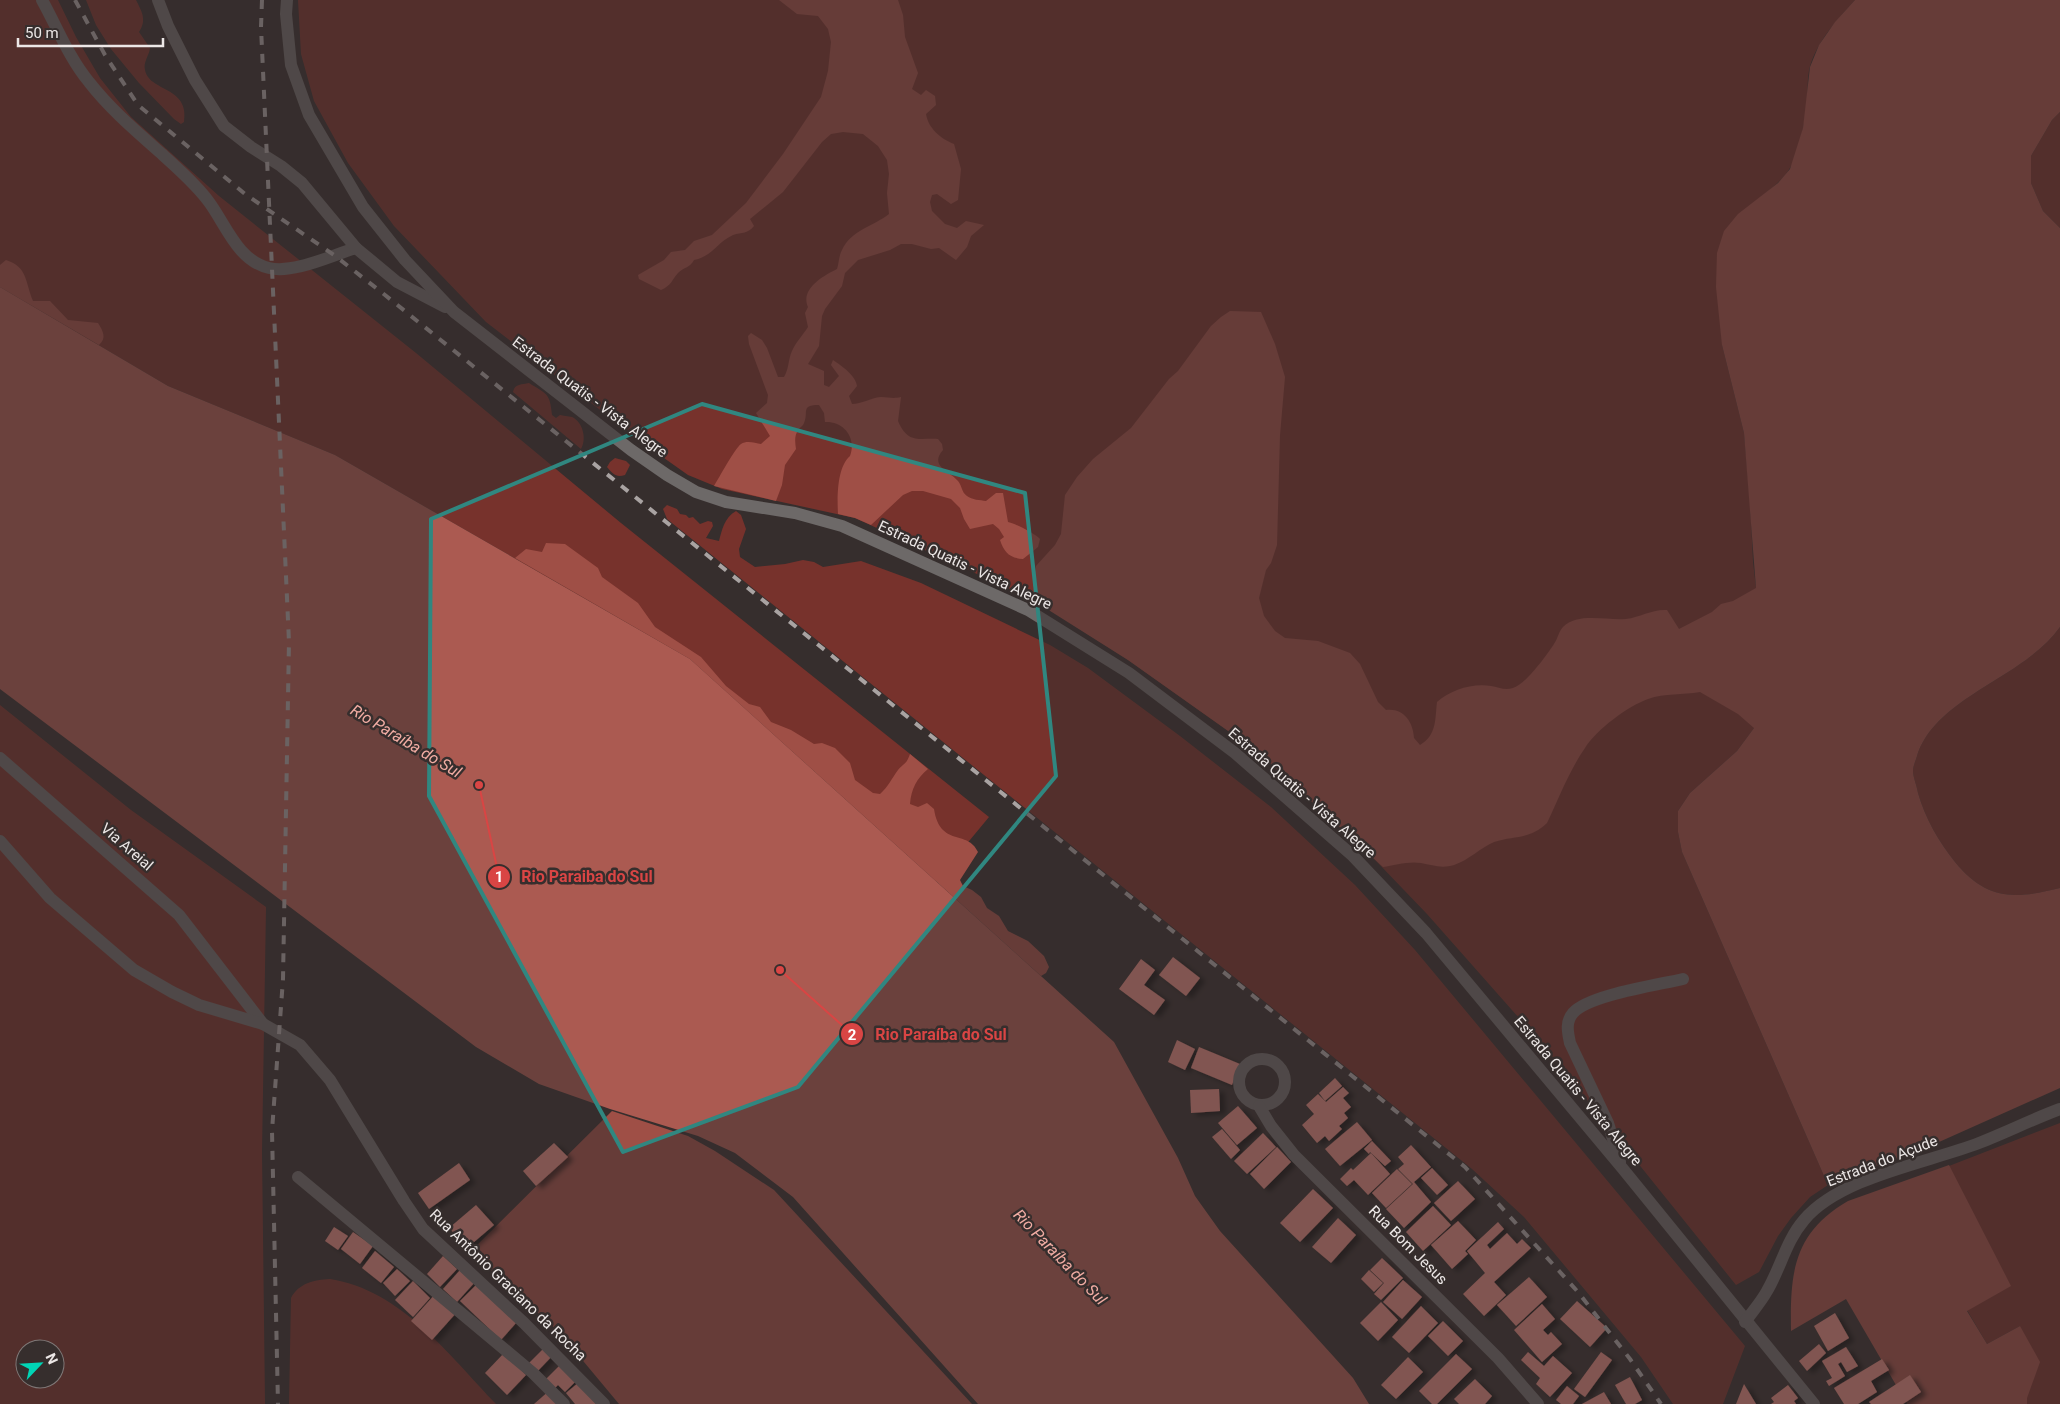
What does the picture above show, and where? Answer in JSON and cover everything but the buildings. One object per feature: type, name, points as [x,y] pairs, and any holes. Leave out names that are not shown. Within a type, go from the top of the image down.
[{"type":"street","points":[[42,0],[68,50],[88,81],[117,114],[185,174],[209,201],[235,244],[252,260],[268,268],[289,269],[356,248]]},
{"type":"street","points":[[158,0],[168,26],[195,80],[224,126],[302,183],[356,248],[397,282],[454,312]]},
{"type":"street","name":"Estrada Quatis - Vista Alegre","points":[[287,0],[286,14],[291,65],[309,115],[363,207],[405,260],[454,312],[631,450],[696,492],[726,502],[795,513],[842,526],[897,549],[1028,610],[1128,673],[1235,753],[1353,856],[1426,934],[1623,1169],[1745,1322],[1786,1368],[1814,1404]]},
{"type":"street","name":"Via Areial","points":[[0,758],[179,915],[263,1024]]},
{"type":"street","name":"Rua Antônio Graciano da Rocha","points":[[0,840],[50,898],[134,970],[199,1005],[263,1024],[300,1045],[330,1080],[423,1229],[524,1323],[604,1404]]},
{"type":"street","points":[[1623,1169],[1608,1123],[1570,1043],[1568,1022],[1572,1014],[1590,1003],[1683,979]]},
{"type":"street","name":"Rua Bom Jesus","points":[[1259,1106],[1271,1126],[1294,1155],[1498,1358],[1538,1404]]},
{"type":"street","name":"Estrada do Açude","points":[[1745,1322],[1767,1291],[1788,1243],[1803,1221],[1821,1203],[1840,1192],[1871,1179],[1979,1143],[2060,1109]]},
{"type":"street","points":[[298,1177],[533,1373],[564,1404]]},
{"type":"highlighted area","points":[[702,404],[1025,493],[1056,776],[798,1087],[623,1152],[429,796],[431,519]]},
{"type":"shaded area","points":[[0,0],[58,0],[76,37],[100,78],[131,117],[219,196],[416,353],[621,523],[989,817],[936,881],[690,659],[335,455],[168,386],[0,287]]},
{"type":"shaded area","points":[[86,0],[136,0],[142,12],[143,20],[139,32],[150,48],[145,70],[148,77],[181,102],[184,110],[184,122],[181,124],[174,119],[139,83],[111,49],[96,25]]},
{"type":"shaded area","points":[[298,0],[1855,0],[1829,31],[1813,57],[1809,70],[1806,109],[1799,147],[1788,171],[1779,182],[1761,197],[1722,345],[1744,433],[1750,501],[1756,588],[1754,728],[1737,751],[1690,793],[1678,811],[1678,832],[1682,852],[1828,1185],[1810,1197],[1791,1218],[1778,1236],[1759,1272],[1736,1285],[1542,1044],[1427,914],[1330,813],[1255,750],[1128,660],[1034,600],[855,518],[722,489],[688,475],[647,446],[486,322],[394,226],[348,163],[314,101],[301,54]]},
{"type":"shaded area","points":[[779,0],[898,0],[903,15],[905,37],[918,73],[912,89],[921,95],[926,90],[935,96],[936,105],[926,114],[927,119],[936,132],[954,144],[961,169],[958,200],[951,204],[937,194],[932,195],[930,202],[932,211],[945,224],[957,228],[966,221],[984,225],[971,236],[967,247],[956,260],[939,248],[931,249],[912,244],[901,244],[890,250],[858,260],[845,273],[842,286],[825,309],[822,316],[819,346],[808,364],[824,371],[824,385],[829,387],[839,376],[831,365],[833,360],[848,372],[857,386],[849,396],[852,404],[881,397],[901,397],[898,421],[902,428],[910,437],[938,439],[942,444],[943,450],[939,456],[939,464],[959,482],[965,494],[976,500],[986,501],[996,493],[1003,493],[1008,522],[1025,529],[1040,539],[1038,547],[1023,559],[1011,556],[1005,551],[1000,540],[1004,537],[993,524],[970,529],[960,508],[951,499],[923,491],[912,491],[903,495],[871,525],[855,518],[838,514],[840,475],[842,467],[850,456],[852,443],[843,427],[832,422],[825,422],[824,413],[819,405],[809,406],[806,410],[804,423],[797,431],[796,449],[785,465],[782,485],[776,501],[714,486],[741,444],[748,442],[761,444],[770,436],[756,413],[767,403],[768,395],[749,344],[748,336],[751,333],[762,340],[778,377],[784,377],[792,351],[808,327],[805,313],[808,307],[807,294],[810,289],[825,275],[837,269],[841,252],[851,238],[889,214],[887,160],[878,146],[863,134],[843,132],[831,134],[822,142],[783,192],[750,219],[754,226],[749,230],[727,238],[706,256],[694,260],[691,265],[678,273],[669,285],[661,290],[639,279],[638,275],[664,260],[671,252],[685,250],[694,241],[712,235],[746,203],[783,154],[821,97],[828,71],[831,42],[828,29],[818,16],[797,14]]},
{"type":"shaded area","points":[[1855,0],[2060,0],[2060,112],[2052,120],[2031,156],[2031,183],[2043,211],[2060,228],[2060,627],[2044,645],[2025,661],[1961,703],[1942,718],[1927,735],[1917,756],[1913,771],[1924,812],[1938,838],[1967,875],[1990,890],[2003,894],[2029,894],[2060,888],[2060,1088],[1939,1142],[1828,1185],[1682,852],[1678,832],[1678,811],[1690,793],[1737,751],[1754,728],[1738,714],[1700,692],[1661,696],[1640,702],[1613,719],[1590,741],[1574,766],[1547,823],[1534,832],[1494,842],[1454,865],[1441,867],[1412,862],[1383,867],[1255,750],[1128,660],[1047,609],[1036,595],[1033,583],[1036,566],[1055,545],[1061,534],[1065,495],[1077,477],[1093,459],[1131,428],[1169,379],[1178,371],[1211,326],[1230,311],[1261,312],[1275,344],[1285,377],[1280,435],[1277,545],[1271,563],[1266,570],[1259,598],[1264,616],[1275,631],[1285,638],[1318,641],[1350,653],[1360,664],[1378,702],[1386,710],[1398,711],[1406,717],[1412,727],[1414,738],[1420,745],[1430,736],[1434,726],[1437,702],[1455,691],[1469,687],[1484,685],[1507,689],[1518,686],[1541,662],[1563,627],[1569,622],[1585,618],[1626,619],[1667,610],[1679,629],[1712,612],[1721,604],[1733,601],[1756,588],[1744,433],[1722,345],[1716,287],[1717,253],[1724,231],[1738,214],[1778,183],[1790,169],[1803,128],[1810,67],[1819,45],[1835,22]]},
{"type":"shaded area","points":[[2060,112],[2060,228],[2043,211],[2031,183],[2031,156],[2052,120]]},
{"type":"shaded area","points":[[6,260],[22,271],[33,301],[50,301],[68,320],[98,323],[103,334],[103,340],[99,345],[0,287],[0,265]]},
{"type":"shaded area","points":[[529,383],[546,394],[550,402],[552,415],[556,418],[560,415],[576,419],[584,436],[581,449],[513,392],[517,386]]},
{"type":"shaded area","points":[[615,458],[626,461],[630,465],[625,475],[615,475],[607,467]]},
{"type":"shaded area","points":[[667,505],[677,509],[680,514],[686,515],[689,518],[693,517],[700,524],[708,521],[712,522],[713,526],[706,538],[719,541],[726,521],[736,511],[741,515],[746,529],[739,549],[740,557],[755,567],[803,560],[814,562],[823,567],[861,561],[921,583],[1050,645],[1088,668],[1271,807],[1355,885],[1415,950],[1745,1346],[1723,1404],[1673,1404],[1641,1357],[1524,1217],[1472,1169],[667,519],[663,509]]},
{"type":"shaded area","points":[[546,543],[565,544],[598,568],[602,577],[638,603],[655,627],[701,657],[726,686],[749,704],[760,707],[771,722],[791,730],[814,744],[822,743],[835,748],[850,763],[855,780],[873,793],[880,794],[883,791],[910,754],[928,769],[915,784],[910,804],[918,807],[927,803],[934,809],[937,821],[942,829],[948,834],[968,841],[973,845],[978,852],[960,880],[963,886],[981,897],[987,908],[999,916],[1008,931],[1028,941],[1044,956],[1049,967],[1046,973],[1041,976],[690,659],[515,558],[526,549],[542,552]]},
{"type":"shaded area","points":[[2060,627],[2060,888],[2029,894],[2003,894],[1990,890],[1967,875],[1943,846],[1921,802],[1913,767],[1927,735],[1942,718],[1961,703],[2025,661],[2044,645]]},
{"type":"shaded area","points":[[0,705],[131,810],[266,907],[262,1152],[265,1404],[0,1404]]},
{"type":"shaded area","points":[[612,1111],[688,1136],[715,1151],[774,1190],[972,1404],[619,1404],[559,1332],[494,1274],[472,1250]]},
{"type":"shaded area","points":[[2060,1123],[2060,1404],[2027,1404],[2020,1326],[1987,1344],[1967,1310],[1949,1166]]},
{"type":"shaded area","points":[[1949,1165],[2011,1286],[1967,1311],[1987,1344],[2020,1326],[2040,1362],[2027,1398],[2027,1404],[1907,1404],[1846,1299],[1791,1331],[1792,1291],[1798,1256],[1816,1227],[1830,1213],[1848,1201]]},
{"type":"shaded area","points":[[330,1279],[356,1286],[379,1296],[401,1310],[442,1346],[496,1404],[289,1404],[291,1298],[298,1289],[307,1283]]},
{"type":"water","points":[[0,287],[168,386],[335,455],[690,659],[1114,1042],[1178,1158],[1195,1196],[1220,1231],[1353,1378],[1369,1404],[978,1404],[793,1197],[735,1153],[698,1136],[610,1109],[539,1084],[476,1047],[0,689]]},
{"type":"railway","points":[[75,0],[105,55],[138,105],[245,194],[334,255],[385,295],[1465,1167],[1578,1292],[1630,1359],[1661,1404]]},
{"type":"railway","points":[[262,0],[261,27],[289,642],[283,979],[272,1131],[278,1404]]},
{"type":"place","name":"Rio Paraiba do Sul","points":[[479,785]]},
{"type":"place","name":"Rio Paraíba do Sul","points":[[780,970]]}]
